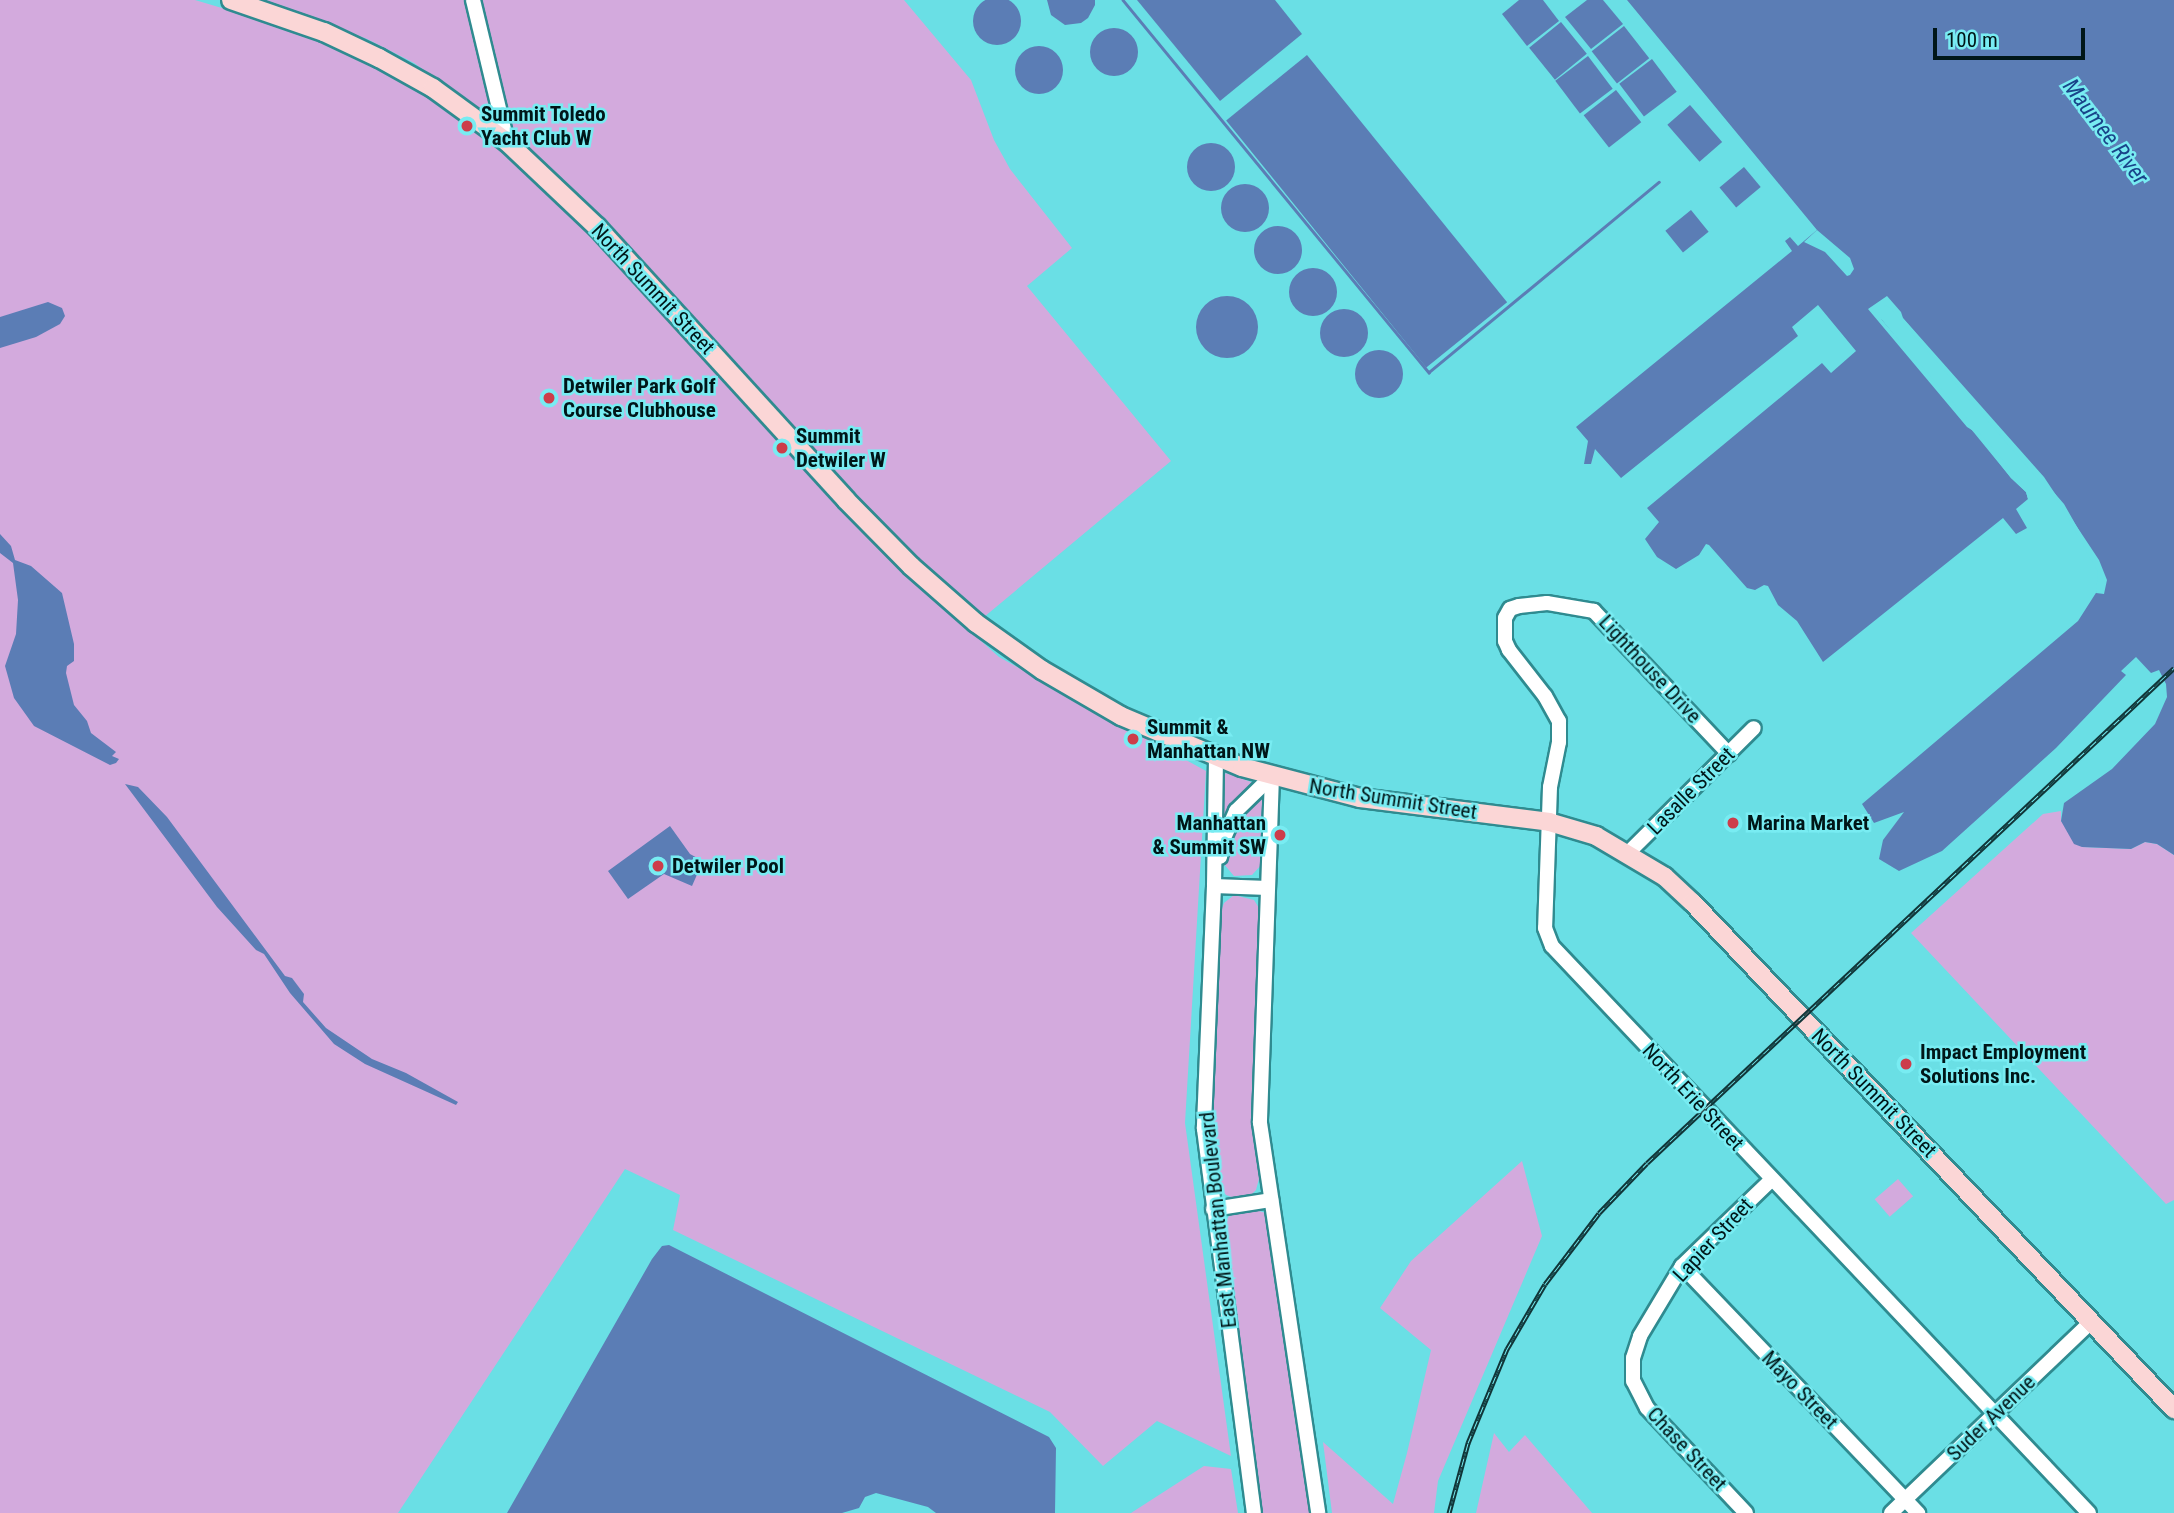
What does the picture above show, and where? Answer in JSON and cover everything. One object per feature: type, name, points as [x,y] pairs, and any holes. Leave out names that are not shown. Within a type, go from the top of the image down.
[{"type":"main road","name":"North Summit Street","points":[[231,0],[324,33],[379,58],[433,88],[508,142],[597,227],[846,500],[952,604],[1012,650],[1083,695],[1216,758],[1272,776],[1360,798],[1549,822],[1596,836],[1665,877],[1692,902],[2174,1409]]},
{"type":"street","points":[[473,0],[508,142]]},
{"type":"street","name":"Lighthouse Drive","points":[[1519,606],[1547,603],[1587,608],[1600,615],[1728,754]]},
{"type":"street","name":"North Erie Street","points":[[1519,606],[1510,610],[1504,618],[1505,641],[1515,660],[1545,696],[1559,721],[1559,742],[1551,769],[1545,928],[1552,946],[2090,1513]]},
{"type":"street","name":"Lasalle Street","points":[[1628,853],[1754,728]]},
{"type":"street","name":"East Manhattan Boulevard","points":[[1216,758],[1214,886],[1204,1129],[1254,1513]]},
{"type":"street","points":[[1268,888],[1214,886],[1224,838],[1236,811],[1272,776]]},
{"type":"street","points":[[1272,776],[1260,1122],[1318,1513]]},
{"type":"street","name":"Lapier Street","points":[[1633,1381],[1633,1358],[1640,1336],[1682,1266],[1772,1179]]},
{"type":"street","points":[[1213,1209],[1271,1200]]},
{"type":"street","name":"Mayo Street","points":[[1682,1266],[1918,1513]]},
{"type":"street","name":"Suder Avenue","points":[[1891,1513],[2091,1322]]},
{"type":"street","name":"Chase Street","points":[[1633,1381],[1647,1408],[1746,1513]]},
{"type":"shaded area","points":[[0,0],[195,0],[252,17],[338,49],[410,85],[480,132],[543,186],[892,562],[999,657],[1206,771],[1185,1123],[1231,1456],[1157,1421],[1103,1466],[1050,1412],[673,1230],[680,1195],[625,1169],[398,1513],[0,1513]]},
{"type":"shaded area","points":[[266,0],[904,0],[971,80],[994,140],[1010,169],[1072,248],[1027,286],[1171,461],[984,617],[905,548],[584,199],[518,137],[414,63],[367,39]]},
{"type":"shaded area","points":[[1226,773],[1254,783],[1234,805],[1219,836],[1220,781]]},
{"type":"shaded area","points":[[1265,791],[1262,864],[1252,875],[1234,876],[1223,863],[1226,847],[1238,816]]},
{"type":"shaded area","points":[[2061,811],[2061,821],[2082,847],[2131,849],[2145,842],[2157,844],[2174,855],[2174,1200],[2166,1204],[1911,933],[2043,814]]},
{"type":"shaded area","points":[[1234,895],[1254,900],[1262,913],[1253,1127],[1260,1175],[1256,1190],[1250,1196],[1237,1199],[1226,1195],[1218,1186],[1211,1123],[1219,917],[1224,903]]},
{"type":"shaded area","points":[[1522,1161],[1542,1236],[1438,1481],[1434,1513],[1332,1513],[1323,1442],[1393,1504],[1407,1453],[1431,1350],[1380,1308],[1411,1261]]},
{"type":"shaded area","points":[[1898,1179],[1913,1196],[1890,1217],[1875,1199]]},
{"type":"shaded area","points":[[1252,1209],[1266,1213],[1269,1220],[1313,1513],[1260,1513],[1223,1225],[1231,1213]]},
{"type":"shaded area","points":[[1494,1433],[1509,1452],[1525,1435],[1592,1513],[1476,1513]]},
{"type":"shaded area","points":[[1204,1466],[1231,1469],[1238,1513],[1131,1513]]},
{"type":"water","points":[[997,-3],[1014,4],[1021,21],[1014,38],[997,45],[980,38],[973,21],[980,4]]},
{"type":"water","points":[[1047,0],[1095,0],[1095,5],[1088,18],[1081,23],[1065,25],[1051,15]]},
{"type":"water","points":[[1137,0],[1275,0],[1302,34],[1220,101]]},
{"type":"water","points":[[1519,0],[1543,0],[1559,21],[1527,46],[1502,14]]},
{"type":"water","points":[[1587,0],[1603,0],[1623,24],[1591,49],[1565,17]]},
{"type":"water","name":"Maumee River","points":[[1627,0],[2174,0],[2174,855],[2157,844],[2145,842],[2131,849],[2082,847],[2074,844],[2061,821],[2064,803],[2112,769],[2155,724],[2167,697],[2166,684],[2159,670],[2151,673],[2136,657],[2121,671],[2126,675],[2056,748],[1942,851],[1899,871],[1879,859],[1883,840],[1904,812],[1874,823],[1862,804],[2078,621],[2101,585],[2102,571],[2064,504],[1887,300],[1873,309],[2011,478],[2026,492],[2028,499],[2016,509],[2027,528],[2016,534],[2003,518],[1823,662],[1797,621],[1778,605],[1768,586],[1764,585],[1755,590],[1747,588],[1709,545],[1706,544],[1699,555],[1676,569],[1657,557],[1645,539],[1659,522],[1647,508],[1822,363],[1831,373],[1856,351],[1818,305],[1792,327],[1798,336],[1621,478],[1595,449],[1591,464],[1584,464],[1588,441],[1576,427],[1792,251],[1785,241],[1790,237],[1798,246],[1817,230]]},
{"type":"water","points":[[1561,22],[1587,54],[1555,80],[1529,48]]},
{"type":"water","points":[[1624,26],[1649,58],[1617,84],[1592,51]]},
{"type":"water","points":[[1114,28],[1123,29],[1131,35],[1137,43],[1137,61],[1131,69],[1123,75],[1114,76],[1105,75],[1097,69],[1091,61],[1090,52],[1091,43],[1097,35],[1105,29]]},
{"type":"water","points":[[1039,46],[1048,47],[1056,53],[1062,61],[1062,79],[1056,87],[1048,93],[1039,94],[1030,93],[1022,87],[1016,79],[1015,70],[1016,61],[1022,53],[1030,47]]},
{"type":"water","points":[[1307,55],[1507,302],[1426,368],[1226,120]]},
{"type":"water","points":[[1588,56],[1613,89],[1580,113],[1555,81]]},
{"type":"water","points":[[1652,59],[1677,92],[1644,116],[1619,84]]},
{"type":"water","points":[[1616,90],[1641,122],[1609,148],[1584,115]]},
{"type":"water","points":[[1690,105],[1722,142],[1700,162],[1667,125]]},
{"type":"water","points":[[1211,143],[1220,144],[1228,150],[1234,158],[1234,176],[1228,184],[1220,190],[1211,191],[1202,190],[1194,184],[1188,176],[1187,167],[1188,158],[1194,150],[1202,144]]},
{"type":"water","points":[[1744,167],[1761,187],[1736,207],[1719,188]]},
{"type":"water","points":[[1245,184],[1254,185],[1262,191],[1268,199],[1268,217],[1262,225],[1254,231],[1245,232],[1236,231],[1228,225],[1222,217],[1221,208],[1222,199],[1228,191],[1236,185]]},
{"type":"water","points":[[1691,210],[1709,232],[1683,253],[1665,231]]},
{"type":"water","points":[[1278,226],[1287,227],[1295,233],[1301,241],[1301,259],[1295,267],[1287,273],[1278,274],[1269,273],[1261,267],[1255,259],[1254,250],[1255,241],[1261,233],[1269,227]]},
{"type":"water","points":[[1313,268],[1322,269],[1330,275],[1336,283],[1336,301],[1330,309],[1322,315],[1313,316],[1304,315],[1296,309],[1290,301],[1289,292],[1290,283],[1296,275],[1304,269]]},
{"type":"water","points":[[1221,296],[1233,296],[1249,305],[1256,315],[1256,339],[1249,349],[1233,358],[1221,358],[1210,353],[1201,344],[1196,333],[1196,321],[1201,310],[1210,301]]},
{"type":"water","points":[[48,302],[62,308],[65,316],[60,324],[36,337],[0,348],[0,317]]},
{"type":"water","points":[[1344,309],[1353,310],[1361,316],[1367,324],[1367,342],[1361,350],[1353,356],[1344,357],[1335,356],[1327,350],[1321,342],[1320,333],[1321,324],[1327,316],[1335,310]]},
{"type":"water","points":[[1379,350],[1388,351],[1396,357],[1402,365],[1402,383],[1396,391],[1388,397],[1379,398],[1370,397],[1362,391],[1356,383],[1355,374],[1356,365],[1362,357],[1370,351]]},
{"type":"water","points":[[0,534],[11,546],[15,560],[31,566],[62,593],[74,644],[74,661],[67,666],[66,673],[74,705],[87,721],[91,733],[116,752],[112,756],[119,759],[116,763],[110,765],[34,726],[14,698],[5,666],[16,634],[18,600],[13,563],[0,553]]},
{"type":"water","points":[[125,784],[138,787],[167,817],[285,976],[292,978],[304,994],[303,1002],[326,1028],[372,1059],[406,1073],[458,1102],[456,1105],[365,1064],[334,1044],[290,993],[264,954],[256,950],[217,907]]},
{"type":"water","name":"Detwiler Pool","points":[[670,826],[690,854],[703,861],[692,886],[664,874],[628,899],[608,871]]},
{"type":"water","points":[[669,1245],[1049,1437],[1056,1448],[1055,1513],[936,1513],[928,1507],[876,1493],[865,1497],[859,1508],[842,1513],[507,1513],[652,1259],[662,1246]]},
{"type":"pier","points":[[1817,230],[1850,258],[1854,269],[1850,275],[1847,276],[1825,252],[1804,242]]},
{"type":"pier","points":[[1887,296],[1903,318],[2044,477],[2099,560],[2107,580],[2104,594],[2096,593],[2098,572],[2061,506],[1891,309],[1886,305],[1878,310],[1882,320],[2026,487],[2031,497],[2028,499],[2026,492],[2011,478],[1975,432],[1967,427],[1868,309]]},
{"type":"waterway","points":[[1123,0],[1429,372],[1659,182]]},
{"type":"railway","points":[[1449,1513],[1468,1443],[1507,1349],[1545,1284],[1599,1213],[1647,1163],[2174,668]]},
{"type":"place","name":"Summit Toledo Yacht Club W","points":[[467,126]]},
{"type":"place","name":"Detwiler Park Golf Course Clubhouse","points":[[549,398]]},
{"type":"place","name":"Summit Detwiler W","points":[[782,448]]},
{"type":"place","name":"Summit & Manhattan NW","points":[[1133,739]]},
{"type":"place","name":"Marina Market","points":[[1733,823]]},
{"type":"place","name":"Manhattan & Summit SW","points":[[1280,835]]},
{"type":"place","name":"Detwiler Pool","points":[[658,866]]},
{"type":"place","name":"Impact Employment Solutions Inc.","points":[[1906,1064]]}]
